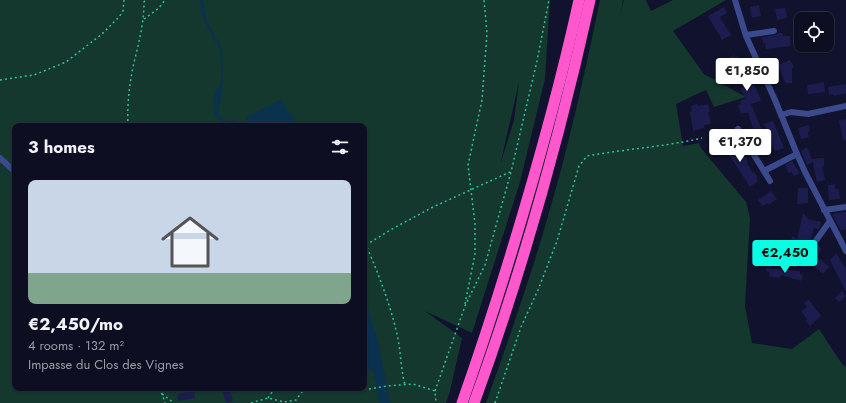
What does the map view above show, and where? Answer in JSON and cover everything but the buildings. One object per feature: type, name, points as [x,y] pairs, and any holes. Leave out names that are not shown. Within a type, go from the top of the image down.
[{"type":"highway","points":[[462,403],[534,179],[561,77],[579,0]]},
{"type":"highway","points":[[474,403],[509,299],[546,177],[572,78],[590,0]]},
{"type":"street","points":[[735,0],[746,34],[797,154],[846,251]]},
{"type":"street","points":[[746,34],[774,31]]},
{"type":"street","points":[[781,115],[791,112],[808,114],[846,106]]},
{"type":"street","points":[[738,129],[770,181]]},
{"type":"street","points":[[764,171],[797,154]]},
{"type":"street","points":[[0,158],[12,169]]},
{"type":"street","points":[[824,210],[846,206]]},
{"type":"street","points":[[802,260],[830,221]]},
{"type":"path","points":[[0,80],[34,75],[66,62],[102,34],[119,17],[123,11],[124,0]]},
{"type":"path","points":[[144,19],[159,8],[165,0]]},
{"type":"path","points":[[465,306],[475,254],[475,224],[468,166],[482,100],[487,40],[484,0]]},
{"type":"path","points":[[436,403],[435,391],[465,306],[485,265],[511,172],[537,61],[549,0]]},
{"type":"path","points":[[128,123],[127,108],[132,74],[144,19],[144,1]]},
{"type":"path","points":[[495,403],[521,327],[538,290],[557,241],[579,166],[587,156],[612,151],[676,144],[702,138]]},
{"type":"path","points":[[367,245],[392,229],[433,207],[511,172]]},
{"type":"path","points":[[367,251],[390,304],[397,332],[401,370],[405,385]]},
{"type":"path","points":[[369,389],[413,384],[435,391]]},
{"type":"path","points":[[161,391],[164,403]]},
{"type":"path","points":[[268,398],[273,391]]},
{"type":"path","points":[[251,403],[268,398],[284,402],[296,400],[303,391]]},
{"type":"path","points":[[162,394],[174,403]]},
{"type":"green space","points":[[0,0],[550,0],[545,79],[520,182],[472,333],[425,311],[462,338],[446,403],[0,403]],"holes":[[[519,82],[514,120],[501,162]]]},
{"type":"green space","points":[[600,0],[623,0],[621,12],[624,0],[646,0],[651,11],[673,0],[726,0],[673,31],[704,74],[746,97],[714,107],[706,90],[676,104],[683,146],[699,143],[701,148],[746,202],[750,218],[745,306],[752,343],[792,349],[819,329],[842,364],[846,367],[846,403],[486,403],[511,333],[556,189]]},
{"type":"water","points":[[200,0],[203,0],[206,19],[222,49],[223,82],[218,113],[221,118],[225,120],[232,121],[235,119],[235,123],[226,123],[218,119],[215,115],[214,95],[222,80],[220,50],[201,12]]},
{"type":"water","points":[[281,100],[296,123],[250,123],[246,117]]},
{"type":"water","points":[[367,307],[378,341],[390,403],[379,403],[374,372],[367,369]]},
{"type":"waterway","points":[[233,122],[251,122]]}]
